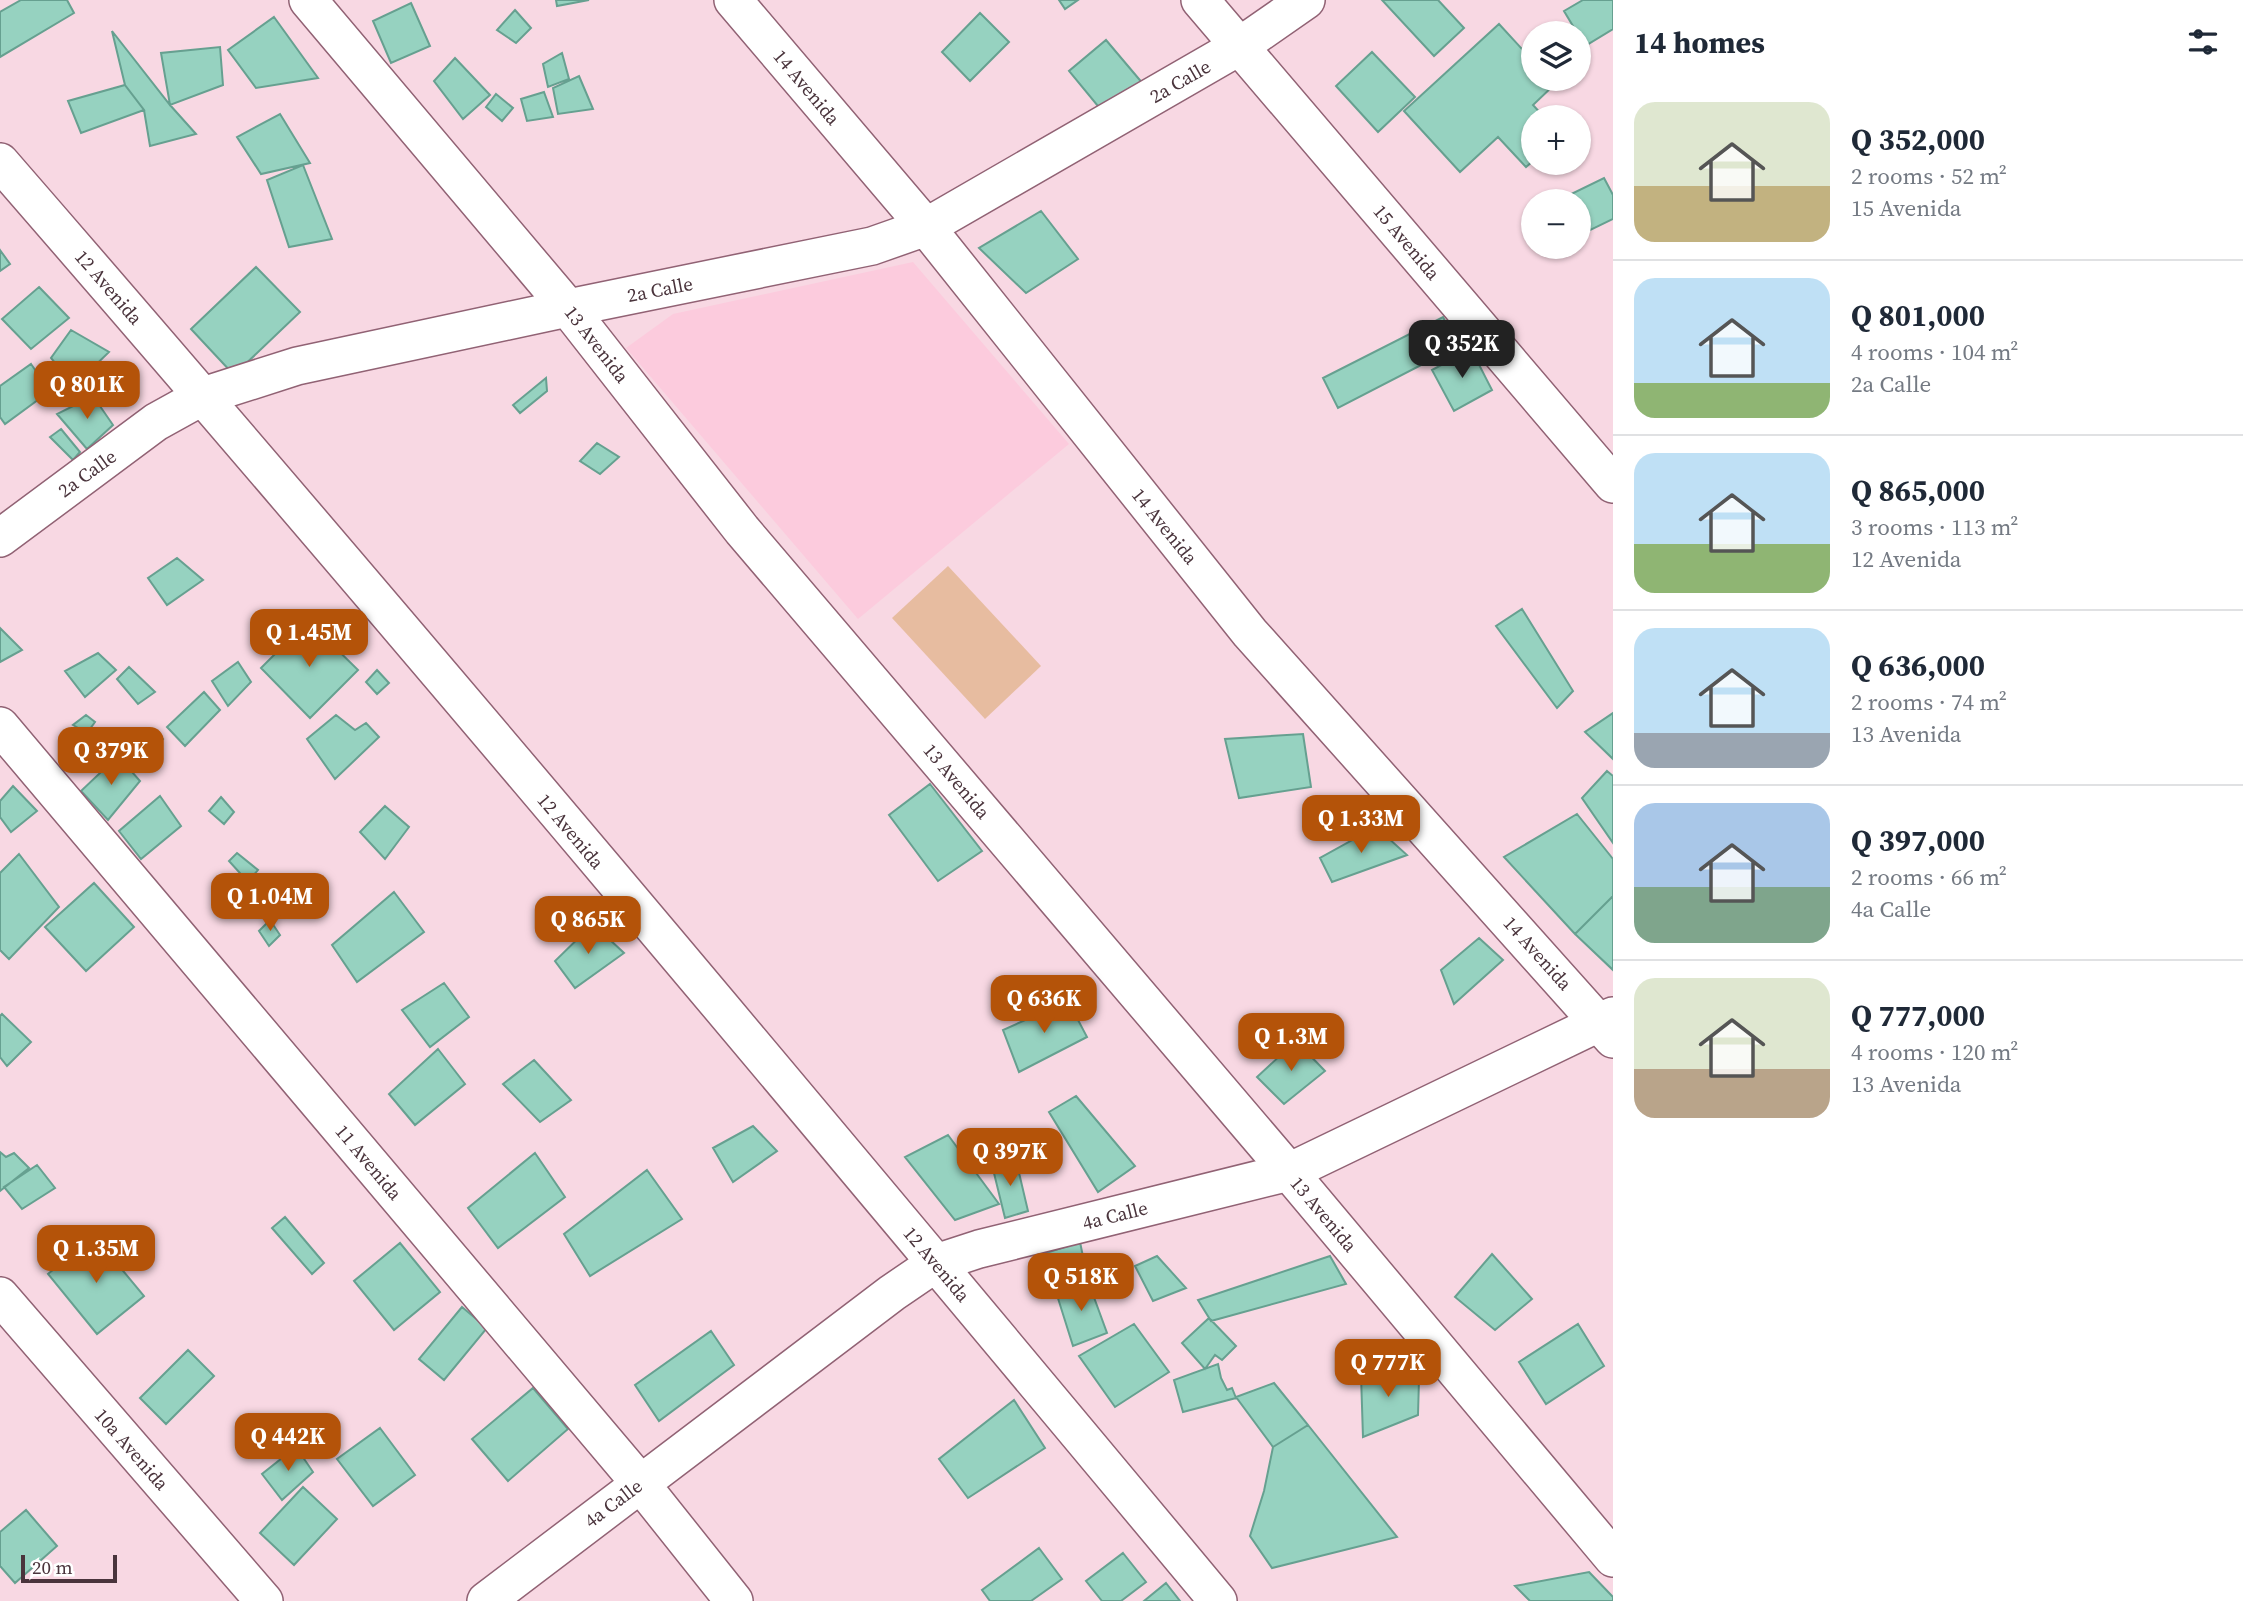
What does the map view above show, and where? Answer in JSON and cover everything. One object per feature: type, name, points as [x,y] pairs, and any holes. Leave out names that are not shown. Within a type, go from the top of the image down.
[{"type":"street","name":"13 Avenida","points":[[308,0],[568,308],[742,530],[1289,1172],[1613,1558]]},
{"type":"street","name":"14 Avenida","points":[[733,0],[926,227],[1250,633],[1609,1026]]},
{"type":"street","name":"15 Avenida","points":[[1200,0],[1613,484]]},
{"type":"street","name":"2a Calle","points":[[0,538],[156,422],[203,396],[297,366],[872,246],[926,227],[1240,46],[1306,0]]},
{"type":"street","name":"12 Avenida","points":[[0,162],[203,396],[1218,1601]]},
{"type":"street","name":"11 Avenida","points":[[0,726],[640,1483],[734,1601]]},
{"type":"street","name":"4a Calle","points":[[486,1601],[892,1293],[936,1263],[979,1249],[1289,1172],[1609,1026]]},
{"type":"street","name":"10a Avenida","points":[[0,1296],[264,1601]]},
{"type":"shaded area","points":[[913,262],[1069,444],[858,619],[626,348],[673,314]]},
{"type":"shaded area","points":[[948,566],[1041,666],[985,719],[892,618]]},
{"type":"building","points":[[21,0],[67,0],[74,13],[0,57],[0,12]]},
{"type":"building","points":[[556,0],[589,0],[557,6]]},
{"type":"building","points":[[1059,0],[1078,0],[1065,9]]},
{"type":"building","points":[[1382,0],[1438,0],[1464,28],[1434,56]]},
{"type":"building","points":[[1583,0],[1613,0],[1613,29],[1591,42],[1591,21],[1570,21],[1564,11]]},
{"type":"building","points":[[411,3],[430,46],[391,63],[373,21]]},
{"type":"building","points":[[515,10],[531,28],[516,43],[497,30]]},
{"type":"building","points":[[980,13],[1009,42],[970,81],[942,52]]},
{"type":"building","points":[[274,17],[318,78],[256,88],[228,50]]},
{"type":"building","points":[[1499,24],[1521,48],[1521,91],[1548,91],[1533,105],[1521,105],[1521,162],[1498,137],[1460,172],[1404,111]]},
{"type":"building","points":[[112,31],[196,134],[150,146],[144,110],[125,85]]},
{"type":"building","points":[[1106,40],[1144,85],[1107,117],[1069,71]]},
{"type":"building","points":[[220,47],[223,85],[170,105],[161,53]]},
{"type":"building","points":[[1372,52],[1415,97],[1378,132],[1336,86]]},
{"type":"building","points":[[562,53],[569,79],[548,87],[543,64]]},
{"type":"building","points":[[455,58],[490,95],[463,119],[434,81]]},
{"type":"building","points":[[579,76],[593,109],[558,114],[553,88]]},
{"type":"building","points":[[125,85],[144,110],[81,133],[68,101]]},
{"type":"building","points":[[544,92],[553,117],[527,121],[521,99]]},
{"type":"building","points":[[496,94],[513,108],[502,121],[486,107]]},
{"type":"building","points":[[280,114],[310,163],[261,174],[237,137]]},
{"type":"building","points":[[303,165],[332,239],[289,247],[267,180]]},
{"type":"building","points":[[1604,178],[1613,195],[1613,219],[1591,230],[1591,189],[1582,189]]},
{"type":"building","points":[[1041,211],[1078,259],[1026,293],[979,248]]},
{"type":"building","points":[[0,250],[10,264],[0,271]]},
{"type":"building","points":[[256,267],[300,312],[234,375],[191,329]]},
{"type":"building","points":[[39,287],[69,318],[31,349],[2,319]]},
{"type":"building","points":[[1443,317],[1458,346],[1338,408],[1323,378]]},
{"type":"building","points":[[71,330],[109,352],[74,386],[51,358]]},
{"type":"building","points":[[1471,349],[1492,390],[1454,411],[1432,370]]},
{"type":"building","points":[[31,364],[50,391],[5,424],[0,417],[0,386]]},
{"type":"building","points":[[546,378],[547,391],[520,413],[513,405]]},
{"type":"building","points":[[93,396],[113,425],[87,449],[57,414]]},
{"type":"building","points":[[61,429],[80,452],[73,460],[50,437]]},
{"type":"building","points":[[597,443],[619,457],[600,474],[580,461]]},
{"type":"building","points":[[177,558],[203,580],[167,605],[148,578]]},
{"type":"building","points":[[1522,609],[1573,691],[1557,708],[1496,626]]},
{"type":"building","points":[[308,621],[358,670],[310,718],[261,668]]},
{"type":"building","points":[[0,628],[22,650],[0,662]]},
{"type":"building","points":[[98,653],[116,670],[85,697],[65,671]]},
{"type":"building","points":[[238,662],[251,682],[228,706],[212,681]]},
{"type":"building","points":[[129,667],[155,692],[138,704],[117,679]]},
{"type":"building","points":[[377,670],[389,683],[377,694],[366,682]]},
{"type":"building","points":[[204,692],[220,710],[185,746],[167,727]]},
{"type":"building","points":[[1613,713],[1613,759],[1585,732]]},
{"type":"building","points":[[86,715],[95,722],[87,733],[73,725]]},
{"type":"building","points":[[336,715],[355,730],[366,723],[379,737],[335,779],[307,739]]},
{"type":"building","points":[[156,733],[163,739],[145,761],[134,753]]},
{"type":"building","points":[[1303,734],[1311,787],[1239,798],[1225,739]]},
{"type":"building","points":[[118,756],[140,781],[108,820],[81,791]]},
{"type":"building","points":[[1607,771],[1613,776],[1613,843],[1582,798]]},
{"type":"building","points":[[930,784],[982,851],[938,881],[889,815]]},
{"type":"building","points":[[13,786],[37,811],[11,832],[0,817],[0,801]]},
{"type":"building","points":[[160,796],[181,826],[141,859],[119,831]]},
{"type":"building","points":[[221,797],[234,812],[224,824],[209,811]]},
{"type":"building","points":[[385,806],[409,827],[385,859],[360,832]]},
{"type":"building","points":[[1577,814],[1613,859],[1613,896],[1575,934],[1504,857]]},
{"type":"building","points":[[1376,827],[1407,855],[1332,882],[1320,858]]},
{"type":"building","points":[[237,853],[258,870],[248,882],[229,861]]},
{"type":"building","points":[[19,854],[59,907],[9,959],[0,950],[0,873]]},
{"type":"building","points":[[94,883],[134,927],[86,971],[45,927]]},
{"type":"building","points":[[394,892],[424,932],[357,982],[332,945]]},
{"type":"building","points":[[1613,896],[1613,970],[1575,934]]},
{"type":"building","points":[[270,920],[280,935],[269,946],[259,931]]},
{"type":"building","points":[[593,924],[624,953],[575,988],[555,961]]},
{"type":"building","points":[[1479,938],[1503,960],[1454,1004],[1441,970]]},
{"type":"building","points":[[444,983],[469,1017],[430,1047],[402,1010]]},
{"type":"building","points":[[1068,1001],[1087,1037],[1019,1072],[1003,1030]]},
{"type":"building","points":[[2,1014],[31,1042],[7,1066],[0,1057]]},
{"type":"building","points":[[1296,1041],[1325,1071],[1284,1104],[1257,1077]]},
{"type":"building","points":[[438,1049],[465,1084],[415,1125],[389,1094]]},
{"type":"building","points":[[534,1060],[571,1100],[540,1122],[503,1084]]},
{"type":"building","points":[[1076,1096],[1135,1166],[1098,1192],[1049,1112]]},
{"type":"building","points":[[753,1126],[777,1151],[733,1182],[713,1148]]},
{"type":"building","points":[[948,1135],[999,1204],[955,1220],[905,1157]]},
{"type":"building","points":[[0,1152],[6,1157],[14,1153],[29,1168],[0,1191]]},
{"type":"building","points":[[535,1153],[565,1197],[498,1248],[468,1208]]},
{"type":"building","points":[[1016,1160],[1028,1211],[1005,1218],[992,1165]]},
{"type":"building","points":[[37,1165],[55,1188],[22,1209],[4,1187]]},
{"type":"building","points":[[647,1170],[682,1219],[590,1276],[564,1234]]},
{"type":"building","points":[[285,1217],[324,1263],[312,1274],[272,1228]]},
{"type":"building","points":[[94,1236],[144,1296],[97,1334],[48,1274]]},
{"type":"building","points":[[1080,1242],[1088,1281],[1056,1292],[1043,1254]]},
{"type":"building","points":[[400,1243],[440,1292],[394,1330],[354,1281]]},
{"type":"building","points":[[1492,1254],[1532,1299],[1495,1330],[1455,1297]]},
{"type":"building","points":[[1157,1256],[1186,1288],[1153,1301],[1135,1266]]},
{"type":"building","points":[[1330,1256],[1346,1284],[1211,1321],[1198,1300]]},
{"type":"building","points":[[1088,1281],[1107,1333],[1073,1346],[1056,1292]]},
{"type":"building","points":[[462,1307],[487,1328],[444,1380],[419,1359]]},
{"type":"building","points":[[1209,1318],[1236,1346],[1222,1360],[1215,1355],[1205,1369],[1182,1343]]},
{"type":"building","points":[[1134,1324],[1169,1372],[1115,1407],[1079,1356]]},
{"type":"building","points":[[1578,1324],[1604,1366],[1546,1404],[1519,1362]]},
{"type":"building","points":[[711,1331],[734,1365],[659,1421],[635,1385]]},
{"type":"building","points":[[188,1350],[214,1376],[166,1424],[140,1398]]},
{"type":"building","points":[[1218,1364],[1227,1390],[1232,1388],[1236,1398],[1183,1412],[1174,1380]]},
{"type":"building","points":[[1393,1366],[1419,1379],[1418,1415],[1363,1437],[1361,1375]]},
{"type":"building","points":[[1274,1383],[1308,1425],[1273,1447],[1236,1397]]},
{"type":"building","points":[[533,1388],[568,1429],[508,1481],[472,1439]]},
{"type":"building","points":[[1014,1400],[1045,1448],[968,1498],[939,1459]]},
{"type":"building","points":[[1308,1425],[1397,1537],[1272,1568],[1250,1536],[1264,1491],[1273,1447]]},
{"type":"building","points":[[380,1428],[415,1475],[373,1506],[337,1459]]},
{"type":"building","points":[[296,1447],[313,1472],[282,1500],[262,1474]]},
{"type":"building","points":[[303,1487],[337,1519],[294,1565],[260,1533]]},
{"type":"building","points":[[26,1510],[57,1546],[15,1583],[0,1566],[0,1532]]},
{"type":"building","points":[[1039,1548],[1062,1579],[1031,1601],[990,1601],[982,1590]]},
{"type":"building","points":[[1123,1553],[1146,1582],[1121,1601],[1102,1601],[1086,1581]]},
{"type":"building","points":[[1589,1572],[1613,1597],[1613,1601],[1530,1601],[1515,1586]]},
{"type":"building","points":[[1166,1583],[1180,1601],[1144,1601]]}]
